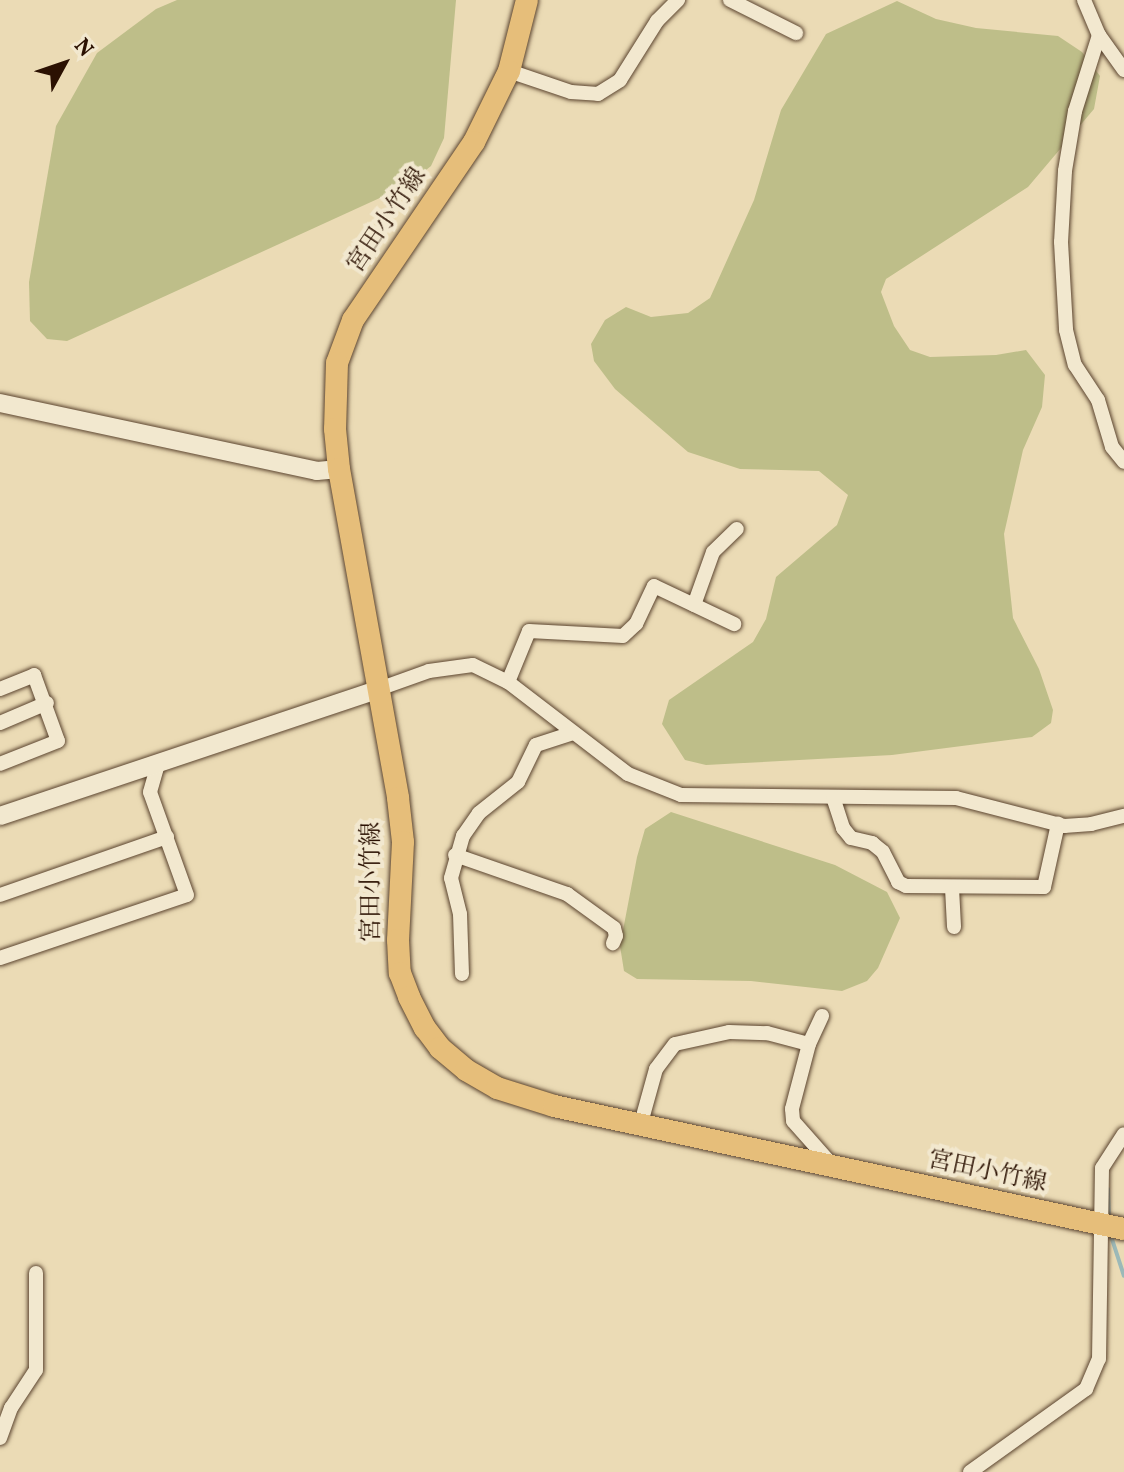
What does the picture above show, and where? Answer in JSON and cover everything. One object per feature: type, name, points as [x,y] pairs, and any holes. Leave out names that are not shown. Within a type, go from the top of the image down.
[{"type":"main road","name":"宮田小竹線","points":[[527,0],[509,71],[474,142],[353,320],[342,342],[335,391],[339,469],[376,690],[398,798],[403,842],[400,973],[425,1028],[466,1070],[497,1088],[554,1106],[1124,1229]]},
{"type":"street","points":[[509,71],[571,92],[598,94],[620,80],[657,21],[678,0]]},
{"type":"street","points":[[730,0],[796,33]]},
{"type":"street","points":[[1084,0],[1099,35],[1124,70]]},
{"type":"street","points":[[1099,35],[1075,111],[1065,171],[1061,242],[1066,330],[1075,365],[1098,400],[1112,447],[1124,462]]},
{"type":"street","points":[[0,403],[317,471],[339,469]]},
{"type":"street","points":[[694,605],[713,552],[737,529]]},
{"type":"street","points":[[508,682],[529,631],[623,636],[636,624],[654,586],[734,624]]},
{"type":"street","points":[[0,816],[376,690],[455,666],[473,665],[508,682],[628,774],[681,795],[970,800],[1058,824],[1091,824],[1124,816]]},
{"type":"street","points":[[0,689],[34,675],[47,703],[58,741],[0,764]]},
{"type":"street","points":[[0,723],[47,703]]},
{"type":"street","points":[[462,974],[460,914],[451,878],[455,855],[463,836],[479,813],[527,771],[536,745],[572,733]]},
{"type":"street","points":[[0,958],[187,895],[150,792],[158,764]]},
{"type":"street","points":[[833,797],[843,828],[851,838],[872,843],[883,852],[898,882],[906,886],[1044,887],[1058,824]]},
{"type":"street","points":[[0,895],[167,837]]},
{"type":"street","points":[[455,855],[567,894],[614,928],[616,936],[613,943]]},
{"type":"street","points":[[952,888],[954,927]]},
{"type":"street","points":[[822,1016],[809,1044],[792,1109],[793,1121],[833,1166]]},
{"type":"street","points":[[641,1123],[656,1069],[675,1044],[729,1032],[767,1033],[809,1044]]},
{"type":"street","points":[[970,1472],[1086,1389],[1099,1359],[1102,1168],[1124,1134]]},
{"type":"street","points":[[0,1438],[11,1408],[36,1370],[36,1273]]},
{"type":"green space","points":[[177,0],[456,0],[444,138],[431,166],[406,186],[67,341],[47,339],[30,321],[29,282],[56,126],[97,53],[156,9]]},
{"type":"green space","points":[[897,1],[936,19],[976,28],[1058,36],[1082,52],[1100,76],[1094,109],[1028,187],[886,279],[881,292],[894,326],[910,350],[930,357],[996,355],[1026,350],[1045,375],[1042,407],[1023,450],[1004,534],[1013,618],[1039,669],[1053,710],[1051,723],[1032,737],[892,755],[706,765],[685,760],[662,724],[669,700],[753,642],[766,619],[776,577],[837,525],[848,495],[819,471],[740,469],[688,452],[615,389],[594,361],[591,344],[605,320],[626,307],[651,317],[688,313],[710,298],[754,200],[781,110],[826,34]]},
{"type":"green space","points":[[671,812],[835,865],[887,892],[900,918],[878,968],[867,981],[842,991],[751,981],[637,979],[624,971],[620,946],[645,829]]},
{"type":"waterway","points":[[1108,1189],[1109,1220]]},
{"type":"waterway","points":[[1110,1233],[1124,1276]]}]
